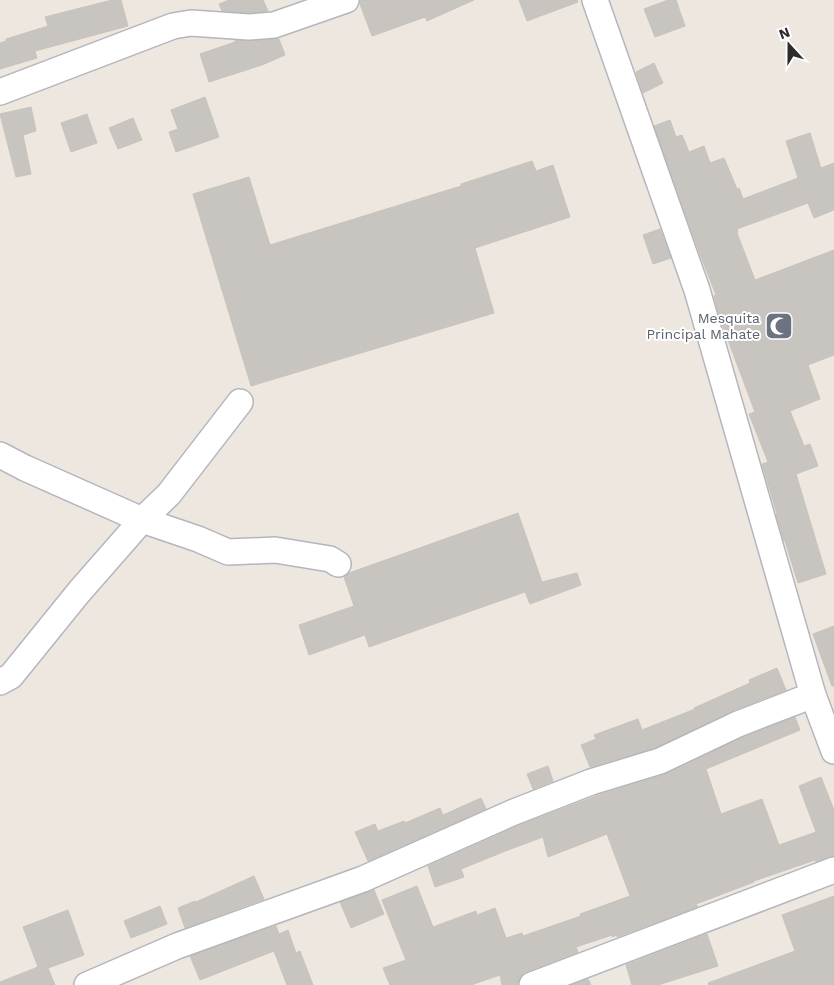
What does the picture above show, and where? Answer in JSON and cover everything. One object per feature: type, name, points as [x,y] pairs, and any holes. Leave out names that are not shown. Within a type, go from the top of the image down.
[{"type":"street","points":[[0,92],[173,26],[191,23],[249,27],[274,25],[346,0]]},
{"type":"street","points":[[595,0],[697,290],[813,695],[834,751]]},
{"type":"street","points":[[0,682],[11,676],[78,592],[142,520],[169,494],[240,402]]},
{"type":"street","points":[[0,455],[142,520],[198,539],[228,552],[274,550],[330,559],[338,564]]},
{"type":"street","points":[[87,985],[177,946],[363,879],[531,805],[591,782],[660,761],[738,724],[813,695]]},
{"type":"street","points":[[532,985],[834,870]]},
{"type":"building","points":[[112,0],[121,0],[128,26],[35,51],[37,58],[0,69],[0,43],[6,41],[6,39],[48,26],[45,17]]},
{"type":"building","points":[[229,0],[263,0],[268,11],[249,13],[222,11],[219,4]]},
{"type":"building","points":[[360,0],[474,0],[427,21],[425,17],[372,36]]},
{"type":"building","points":[[519,0],[577,0],[578,2],[527,21]]},
{"type":"building","points":[[668,0],[676,0],[685,26],[655,37],[644,9]]},
{"type":"building","points":[[279,39],[285,55],[262,65],[209,82],[200,54],[235,42],[235,40]]},
{"type":"building","points":[[654,63],[663,83],[643,93],[636,72]]},
{"type":"building","points":[[205,97],[219,137],[176,152],[169,132],[178,129],[171,110]]},
{"type":"building","points":[[31,107],[36,131],[23,135],[31,174],[16,177],[0,114]]},
{"type":"building","points":[[87,114],[97,143],[71,152],[61,123]]},
{"type":"building","points":[[133,118],[142,140],[118,149],[109,128]]},
{"type":"building","points":[[670,120],[676,137],[682,135],[689,152],[704,146],[710,163],[724,158],[743,199],[798,178],[786,141],[810,133],[821,168],[834,163],[834,210],[814,218],[808,203],[737,229],[755,280],[834,250],[834,355],[808,365],[820,399],[790,411],[804,446],[810,444],[818,466],[796,474],[826,574],[798,583],[762,464],[768,462],[749,414],[755,412],[719,316],[714,296],[716,295],[654,126]]},
{"type":"building","points":[[532,161],[536,171],[553,165],[570,217],[475,248],[494,313],[251,386],[193,194],[249,177],[270,245],[461,186],[461,184]]},
{"type":"building","points":[[660,229],[671,258],[653,264],[643,235]]},
{"type":"building","points":[[518,513],[542,582],[577,573],[581,585],[530,604],[525,592],[369,647],[365,635],[309,655],[299,625],[354,606],[344,577],[349,573]]},
{"type":"building","points":[[834,626],[834,686],[832,686],[813,634]]},
{"type":"building","points":[[777,668],[786,690],[732,711],[655,748],[590,767],[581,745],[596,739],[594,735],[638,719],[642,730],[695,709],[750,683],[749,680]]},
{"type":"building","points":[[795,717],[800,730],[706,769],[721,814],[762,799],[779,845],[816,832],[799,786],[821,777],[834,810],[834,856],[816,862],[815,860],[754,881],[696,904],[698,907],[617,937],[617,935],[612,937],[612,935],[576,947],[578,952],[526,972],[521,976],[518,985],[502,985],[500,975],[471,985],[390,985],[383,968],[406,960],[382,900],[417,886],[433,927],[476,911],[477,915],[495,908],[506,938],[522,933],[523,936],[581,916],[580,914],[630,896],[607,834],[548,857],[543,837],[461,869],[464,877],[435,887],[428,866],[520,825],[596,796],[666,774],[744,737]]},
{"type":"building","points":[[548,766],[553,781],[533,789],[527,774]]},
{"type":"building","points":[[481,798],[486,809],[368,861],[355,832],[375,824],[378,831],[404,821],[405,823],[440,808],[443,815]]},
{"type":"building","points":[[254,876],[264,899],[185,928],[178,908]]},
{"type":"building","points":[[374,890],[384,914],[351,928],[340,902]]},
{"type":"building","points":[[834,896],[834,985],[709,985],[708,983],[795,951],[782,915]]},
{"type":"building","points":[[160,906],[167,924],[131,938],[124,921]]},
{"type":"building","points":[[68,910],[84,955],[48,968],[55,985],[0,985],[0,982],[38,967],[23,927]]},
{"type":"building","points":[[276,926],[279,934],[288,930],[296,953],[300,951],[313,985],[287,985],[274,951],[200,980],[190,956]]},
{"type":"building","points":[[707,934],[718,966],[658,985],[632,985],[626,965]]},
{"type":"building","points":[[588,979],[591,985],[572,985]]},
{"type":"place","name":"Mesquita Principal Mahate","points":[[779,326]]}]
